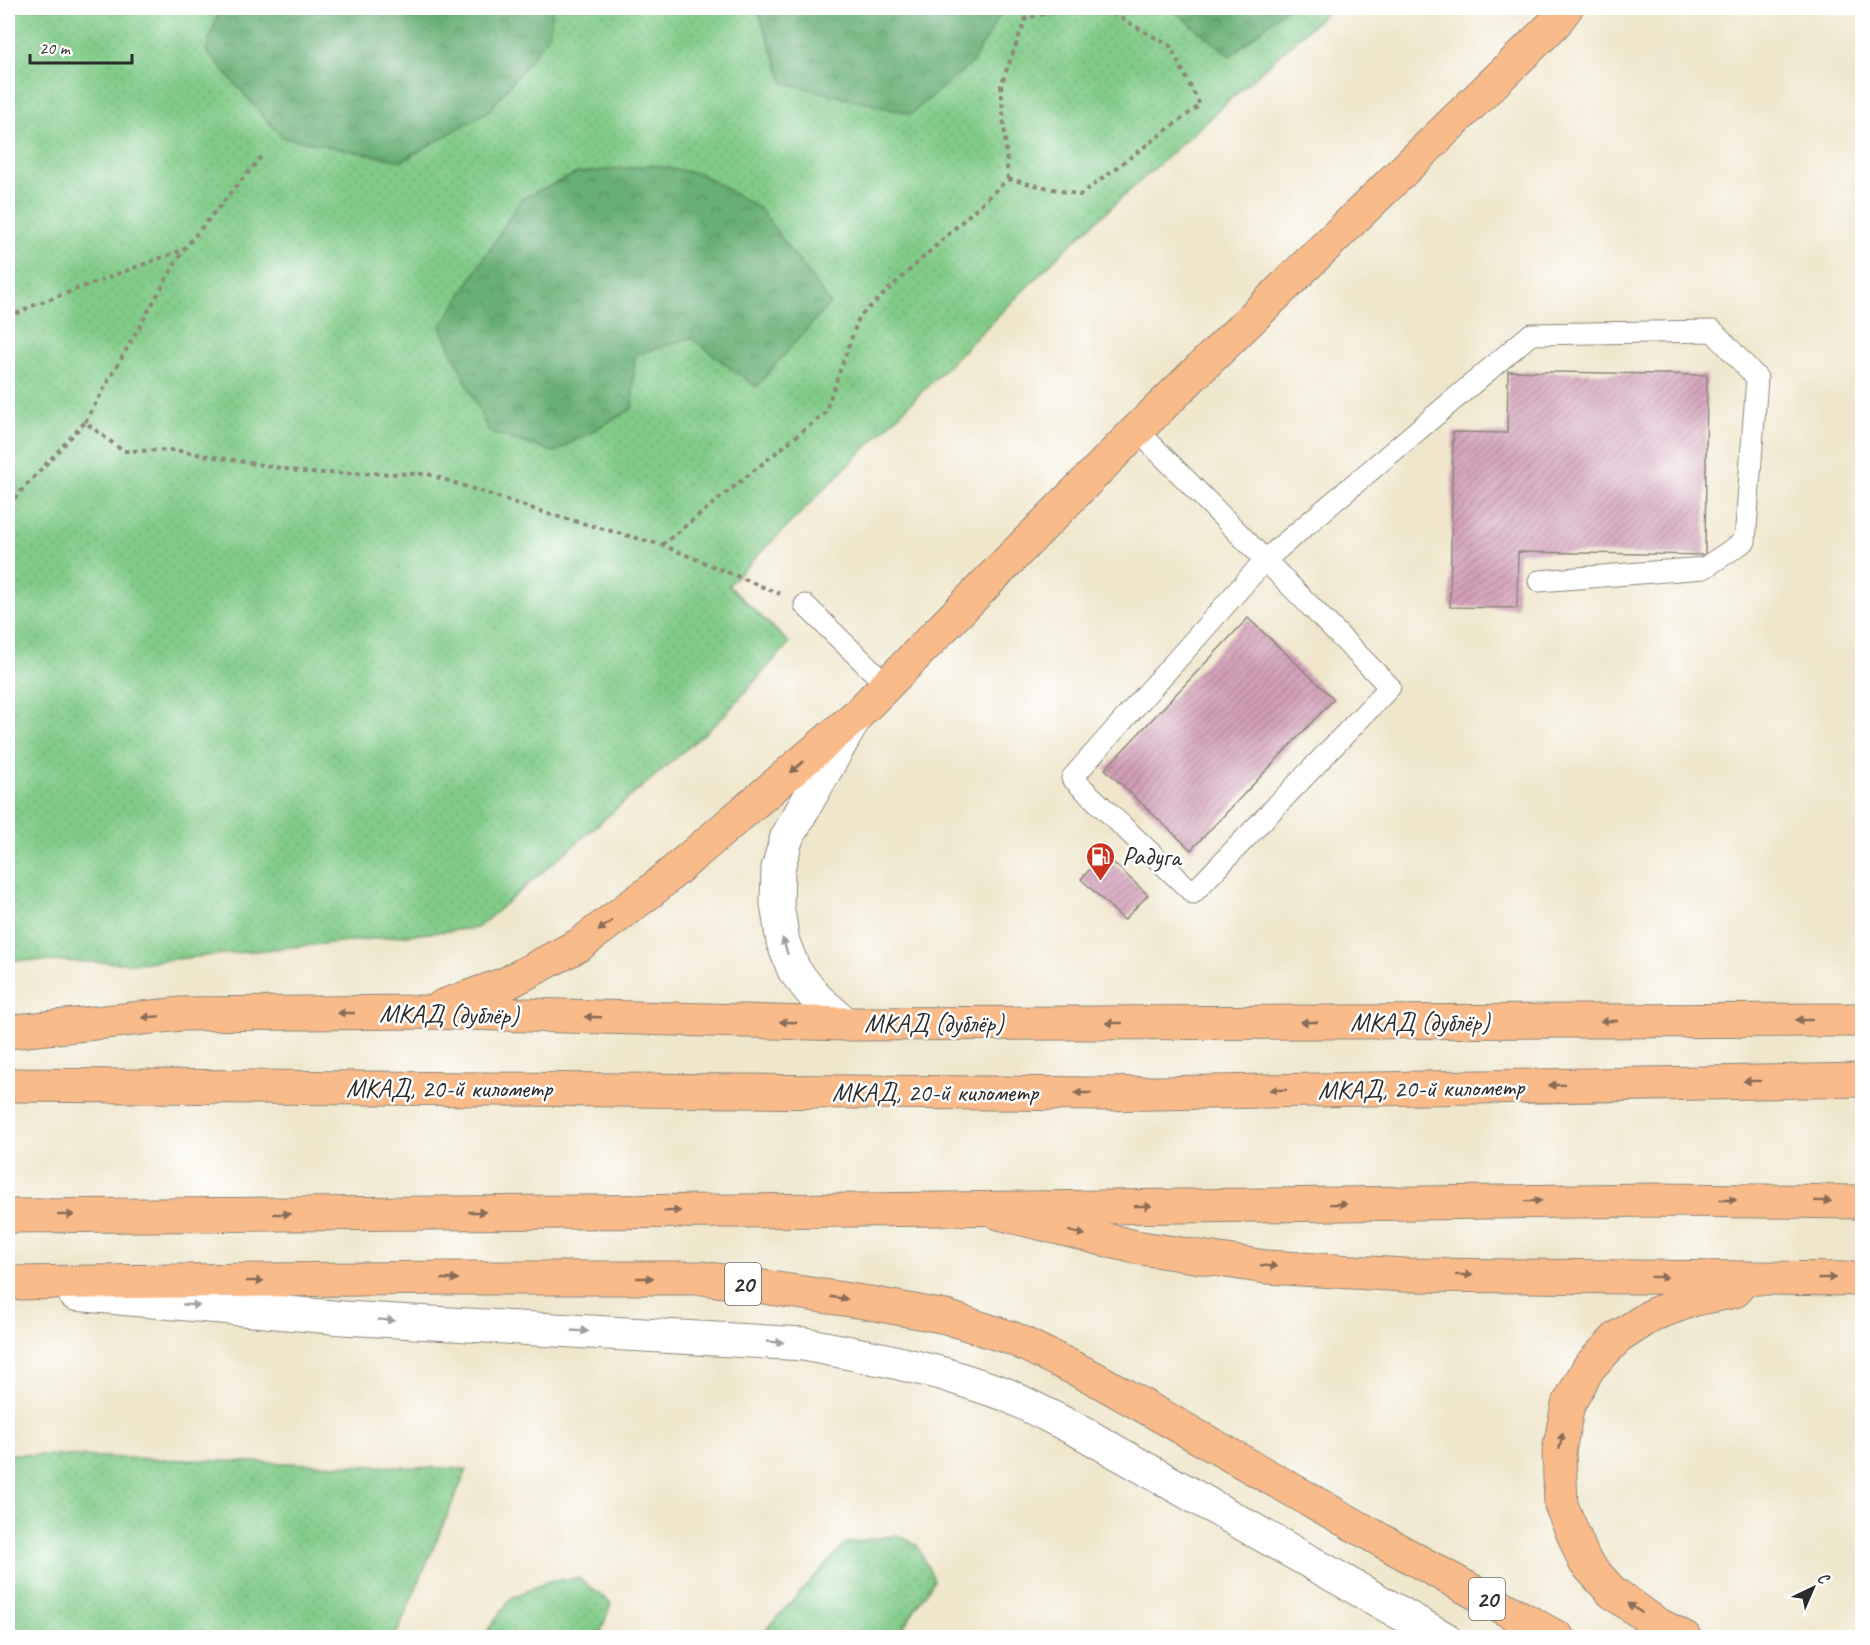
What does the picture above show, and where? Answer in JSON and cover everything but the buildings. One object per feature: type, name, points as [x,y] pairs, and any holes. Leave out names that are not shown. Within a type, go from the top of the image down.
[{"type":"main road","points":[[426,1012],[505,984],[579,945],[651,891],[857,715],[1137,430],[1567,13]]},
{"type":"main road","name":"МКАД (дублёр)","points":[[8,1032],[181,1014],[426,1012],[846,1024],[1863,1020]]},
{"type":"main road","name":"МКАД, 20-й километр","points":[[8,1085],[1104,1094],[1863,1080]]},
{"type":"main road","points":[[8,1216],[980,1209],[1656,1200],[1863,1202]]},
{"type":"main road","points":[[980,1209],[1135,1247],[1266,1267],[1405,1275],[1863,1279]]},
{"type":"main road","name":"20","points":[[8,1283],[448,1278],[703,1278],[946,1317],[1014,1340],[1094,1378],[1558,1638]]},
{"type":"main road","points":[[1686,1638],[1657,1624],[1612,1592],[1585,1562],[1561,1505],[1559,1451],[1568,1406],[1589,1367],[1617,1338],[1654,1314],[1695,1299],[1791,1278]]},
{"type":"street","points":[[846,1024],[817,999],[794,970],[783,942],[777,904],[778,868],[787,837],[857,715]]},
{"type":"street","points":[[8,1288],[343,1318],[804,1344],[944,1374],[1005,1394],[1062,1422],[1444,1638]]},
{"type":"lane","points":[[1137,430],[1265,560],[1390,687],[1193,893],[1072,778],[1265,560],[1532,334],[1713,331],[1757,378],[1745,541],[1704,568],[1539,581]]},
{"type":"lane","points":[[805,605],[887,685]]},
{"type":"path","points":[[1008,179],[1001,85],[1026,18],[1072,8]]},
{"type":"path","points":[[1008,179],[1080,195],[1200,105],[1170,46],[1103,8]]},
{"type":"path","points":[[8,505],[85,422],[183,250],[261,156]]},
{"type":"path","points":[[662,545],[825,413],[859,317],[1008,179]]},
{"type":"path","points":[[8,318],[32,306],[183,250]]},
{"type":"path","points":[[85,422],[123,451],[174,450],[310,473],[428,474],[549,514],[662,545],[805,605]]},
{"type":"green space","points":[[8,8],[1331,8],[1061,253],[728,585],[789,643],[720,720],[477,928],[137,963],[8,960]]},
{"type":"green space","points":[[220,8],[552,8],[550,34],[490,110],[402,161],[282,137],[206,51]]},
{"type":"green space","points":[[757,8],[1004,8],[972,63],[911,114],[784,83]]},
{"type":"green space","points":[[1171,8],[1287,8],[1230,56]]},
{"type":"green space","points":[[652,165],[701,174],[760,209],[830,303],[756,387],[691,338],[635,355],[632,409],[555,452],[489,432],[441,327],[521,199],[577,173]]},
{"type":"green space","points":[[8,1454],[467,1469],[395,1637],[8,1638]]},
{"type":"green space","points":[[897,1535],[917,1545],[934,1580],[897,1637],[759,1637],[846,1543]]},
{"type":"green space","points":[[578,1578],[611,1603],[599,1637],[490,1637],[488,1630],[511,1598],[549,1581]]},
{"type":"place","name":"Радуга","points":[[1101,882]]}]
